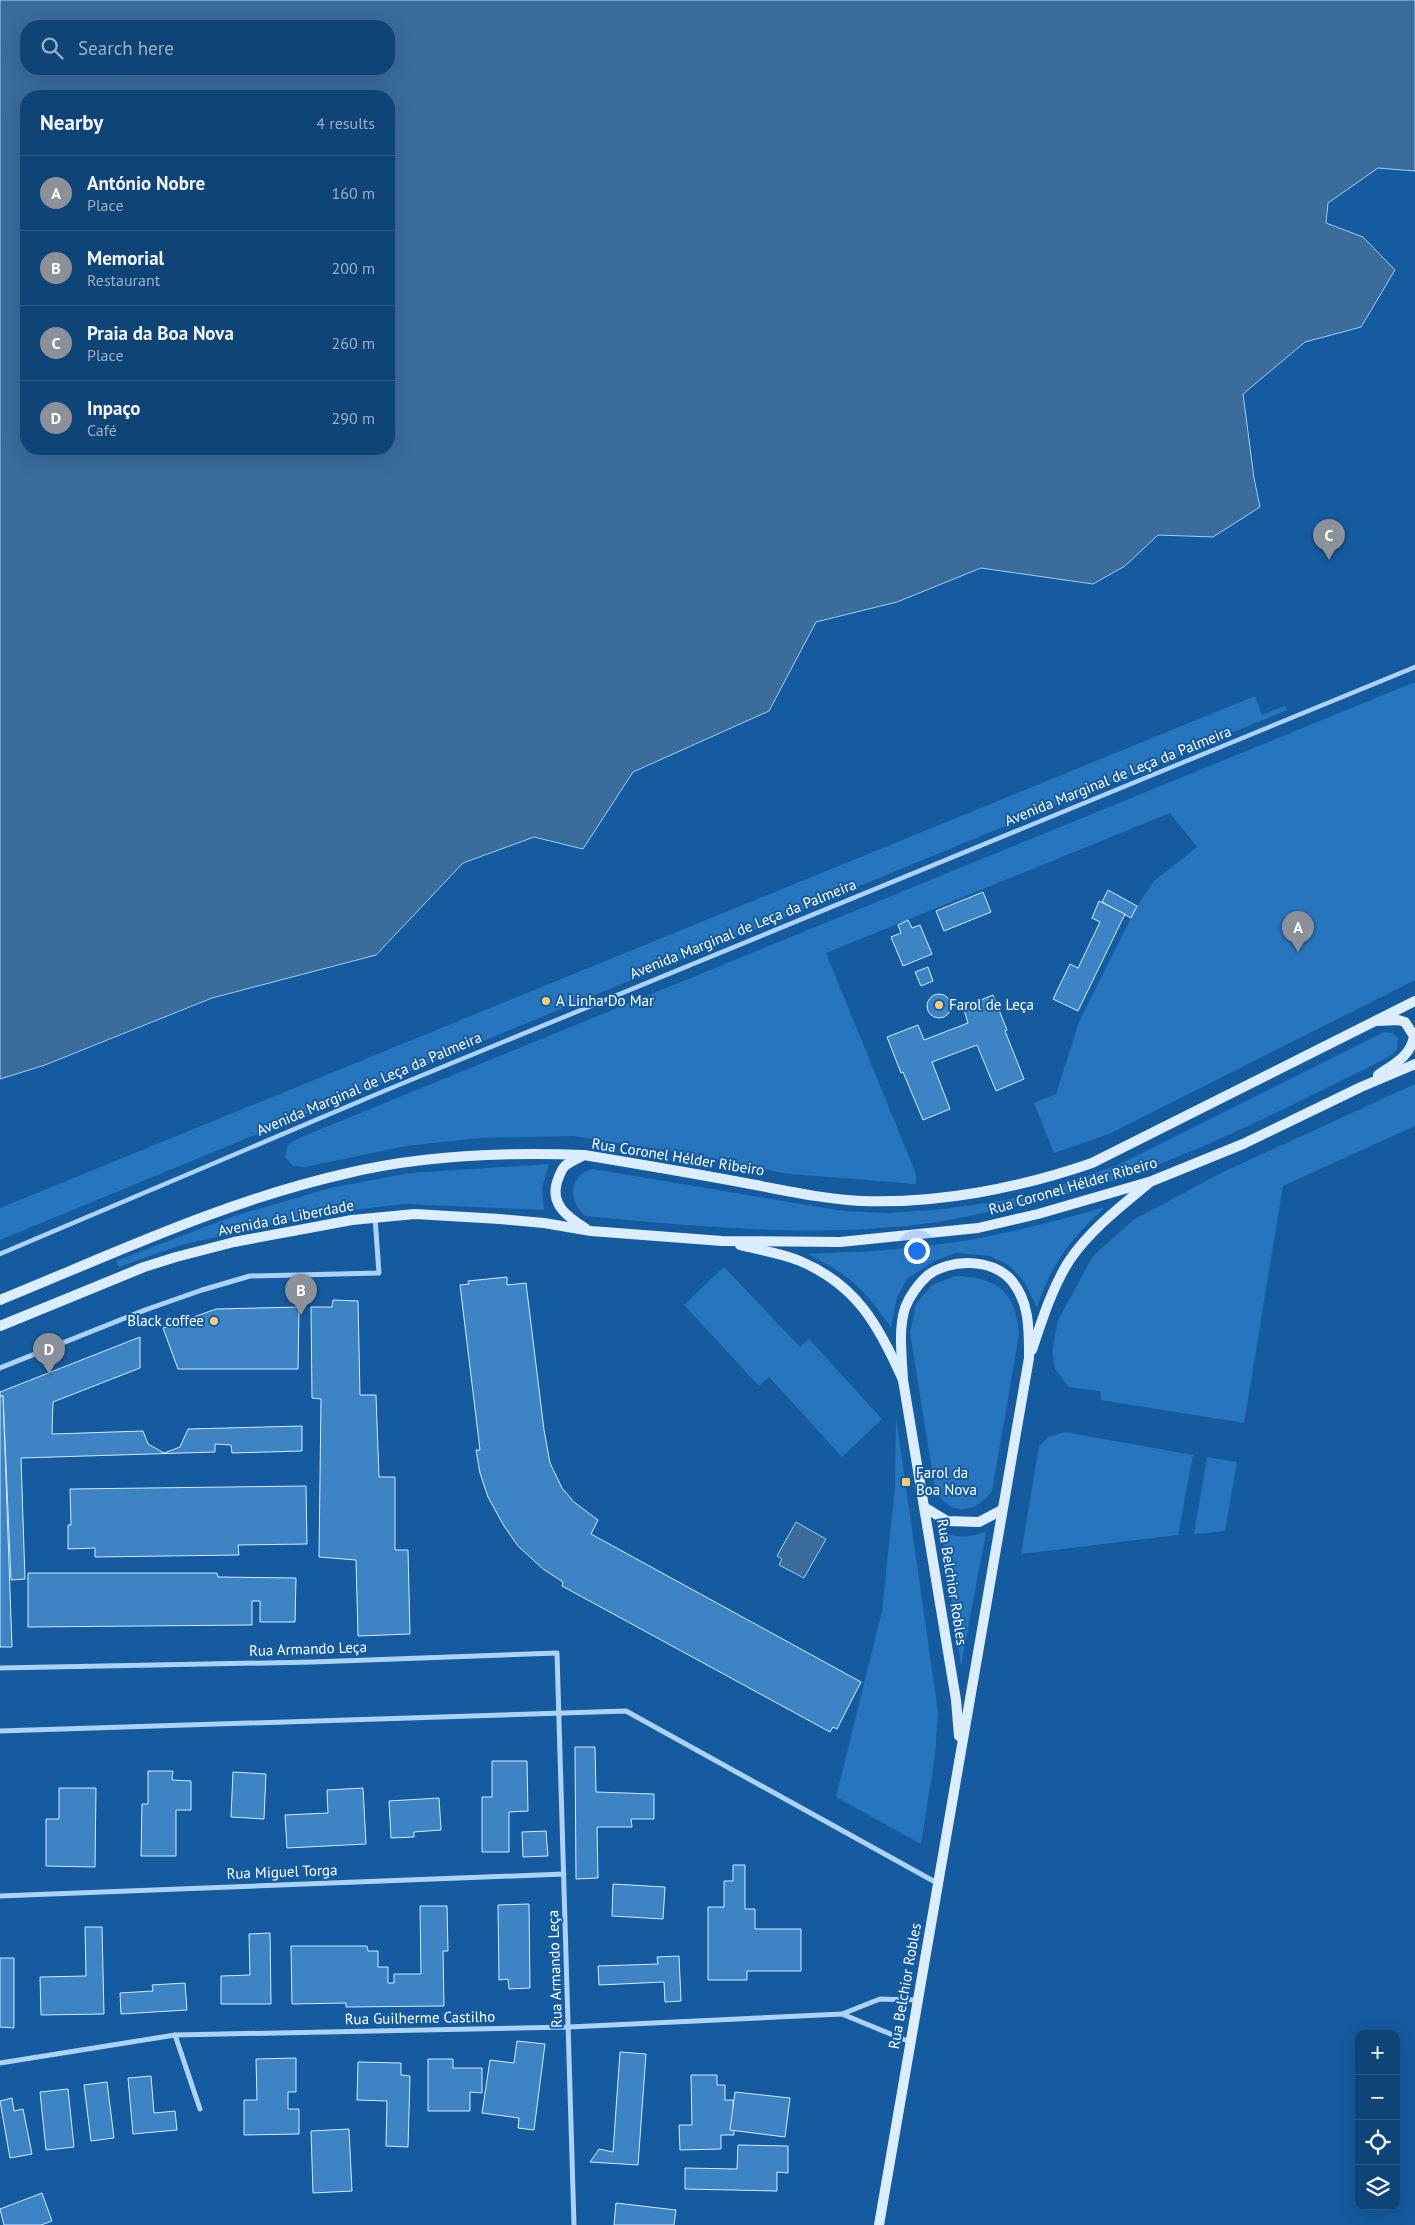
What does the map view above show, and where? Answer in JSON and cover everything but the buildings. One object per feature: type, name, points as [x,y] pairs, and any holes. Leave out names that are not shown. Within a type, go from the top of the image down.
[{"type":"main road","name":"Rua Coronel Hélder Ribeiro","points":[[1415,1001],[1092,1163],[1049,1178],[919,1201],[860,1201],[584,1155],[565,1165],[556,1186],[556,1200],[560,1210],[591,1231],[722,1241],[840,1242],[978,1228],[1038,1214],[1152,1180],[1243,1144],[1361,1087],[1415,1064]]},
{"type":"main road","points":[[1361,1087],[1408,1054],[1413,1045],[1414,1036],[1405,1022],[1398,1020],[1374,1021]]},
{"type":"main road","name":"Avenida da Liberdade","points":[[0,1300],[216,1212],[344,1173],[428,1160],[552,1154],[584,1155]]},
{"type":"main road","name":"Rua Belchior Robles","points":[[1029,1358],[1057,1284],[1070,1261],[1093,1231],[1152,1180]]},
{"type":"main road","name":"Avenida da Liberdade","points":[[0,1326],[144,1267],[176,1257],[234,1242],[352,1220],[415,1214],[500,1218],[591,1231]]},
{"type":"main road","name":"Rua Belchior Robles","points":[[722,1241],[798,1260],[823,1273],[848,1290],[874,1321],[888,1345],[903,1380]]},
{"type":"main road","name":"Rua Belchior Robles","points":[[879,2225],[1029,1358],[1030,1323],[1022,1298],[1011,1280],[988,1266],[963,1264],[945,1268],[928,1276],[913,1292],[905,1308],[901,1332],[903,1380],[956,1700],[960,1751]]},
{"type":"main road","name":"Rua Belchior Robles","points":[[924,1507],[947,1521],[979,1522],[1002,1510]]},
{"type":"street","name":"Avenida Marginal de Leça da Palmeira","points":[[0,1254],[384,1091],[1415,667]]},
{"type":"street","points":[[0,1368],[145,1310],[250,1276],[379,1273],[375,1218]]},
{"type":"street","name":"Rua Armando Leça","points":[[0,1668],[314,1662],[557,1653],[574,2225]]},
{"type":"street","points":[[0,1731],[626,1711],[938,1883]]},
{"type":"street","name":"Rua Miguel Torga","points":[[0,1896],[564,1874]]},
{"type":"street","name":"Rua Guilherme Castilho","points":[[0,2063],[175,2035],[569,2027],[842,2014],[880,2000],[917,2000]]},
{"type":"street","name":"Rua Guilherme Castilho","points":[[842,2014],[910,2042]]},
{"type":"street","points":[[175,2035],[200,2109]]},
{"type":"shaded area","points":[[0,0],[1415,0],[1415,171],[1378,168],[1328,203],[1326,223],[1363,237],[1395,270],[1361,327],[1305,342],[1243,394],[1254,478],[1260,507],[1213,537],[1158,535],[1125,566],[1093,584],[981,568],[897,602],[816,622],[769,711],[633,772],[583,849],[534,837],[463,863],[376,955],[212,998],[45,1065],[0,1079]]},
{"type":"shaded area","points":[[1415,682],[1415,980],[1109,1134],[1054,1153],[1034,1103],[1056,1094],[1079,1022],[1137,906],[1154,881],[1197,847],[1170,813],[826,953],[916,1174],[916,1184],[789,1174],[678,1152],[573,1136],[479,1138],[406,1146],[305,1167],[293,1166],[285,1157],[288,1145],[299,1138]]},
{"type":"shaded area","points":[[1255,696],[1262,715],[1285,706],[1287,710],[0,1240],[0,1208]]},
{"type":"shaded area","points":[[1384,1032],[1392,1033],[1398,1038],[1397,1049],[1391,1056],[1209,1144],[1135,1173],[1088,1188],[958,1218],[894,1227],[850,1230],[762,1230],[585,1216],[579,1210],[573,1196],[573,1190],[578,1177],[592,1169],[843,1211],[888,1213],[944,1209],[1006,1200],[1054,1188],[1122,1163]]},
{"type":"shaded area","points":[[1415,1084],[1415,1126],[1283,1186],[1244,1423],[1101,1400],[1100,1391],[1069,1387],[1055,1369],[1052,1352],[1058,1320],[1093,1256],[1133,1220],[1221,1173]]},
{"type":"shaded area","points":[[549,1164],[542,1188],[544,1210],[404,1204],[318,1214],[181,1245],[119,1267],[116,1261],[234,1216],[330,1188],[410,1173]]},
{"type":"shaded area","points":[[1105,1207],[1072,1241],[1049,1278],[1037,1308],[1025,1283],[1010,1266],[990,1256],[956,1253],[934,1261],[907,1279],[897,1297],[891,1328],[873,1303],[855,1284],[835,1269],[808,1254],[883,1250],[957,1242],[1032,1227]]},
{"type":"shaded area","points":[[724,1267],[800,1347],[809,1339],[882,1419],[842,1457],[769,1377],[759,1386],[684,1305]]},
{"type":"shaded area","points":[[955,1276],[982,1279],[1002,1289],[1014,1307],[1019,1335],[992,1491],[978,1504],[962,1509],[947,1504],[935,1489],[910,1333],[916,1304],[932,1285]]},
{"type":"shaded area","points":[[896,1417],[938,1712],[935,1755],[921,1844],[836,1797],[882,1611],[895,1487]]},
{"type":"shaded area","points":[[1065,1432],[1193,1455],[1178,1535],[1021,1554],[1039,1446],[1048,1437]]},
{"type":"shaded area","points":[[1207,1457],[1237,1462],[1225,1531],[1194,1534]]},
{"type":"shaded area","points":[[796,1522],[826,1539],[804,1578],[779,1565],[782,1559],[777,1556]]},
{"type":"shaded area","points":[[942,1532],[953,1536],[964,1536],[986,1532],[961,1666]]},
{"type":"place","name":"Praia da Boa Nova","points":[[1329,560]]},
{"type":"place","name":"António Nobre","points":[[1298,952]]},
{"type":"place","name":"A Linha Do Mar","points":[[546,1001]]},
{"type":"place","name":"Farol de Leça","points":[[939,1005]]},
{"type":"place","name":"Memorial","points":[[301,1315]]},
{"type":"place","name":"Black coffee","points":[[214,1321]]},
{"type":"place","name":"Inpaço","points":[[49,1374]]},
{"type":"place","name":"Farol da Boa Nova","points":[[906,1482]]}]
